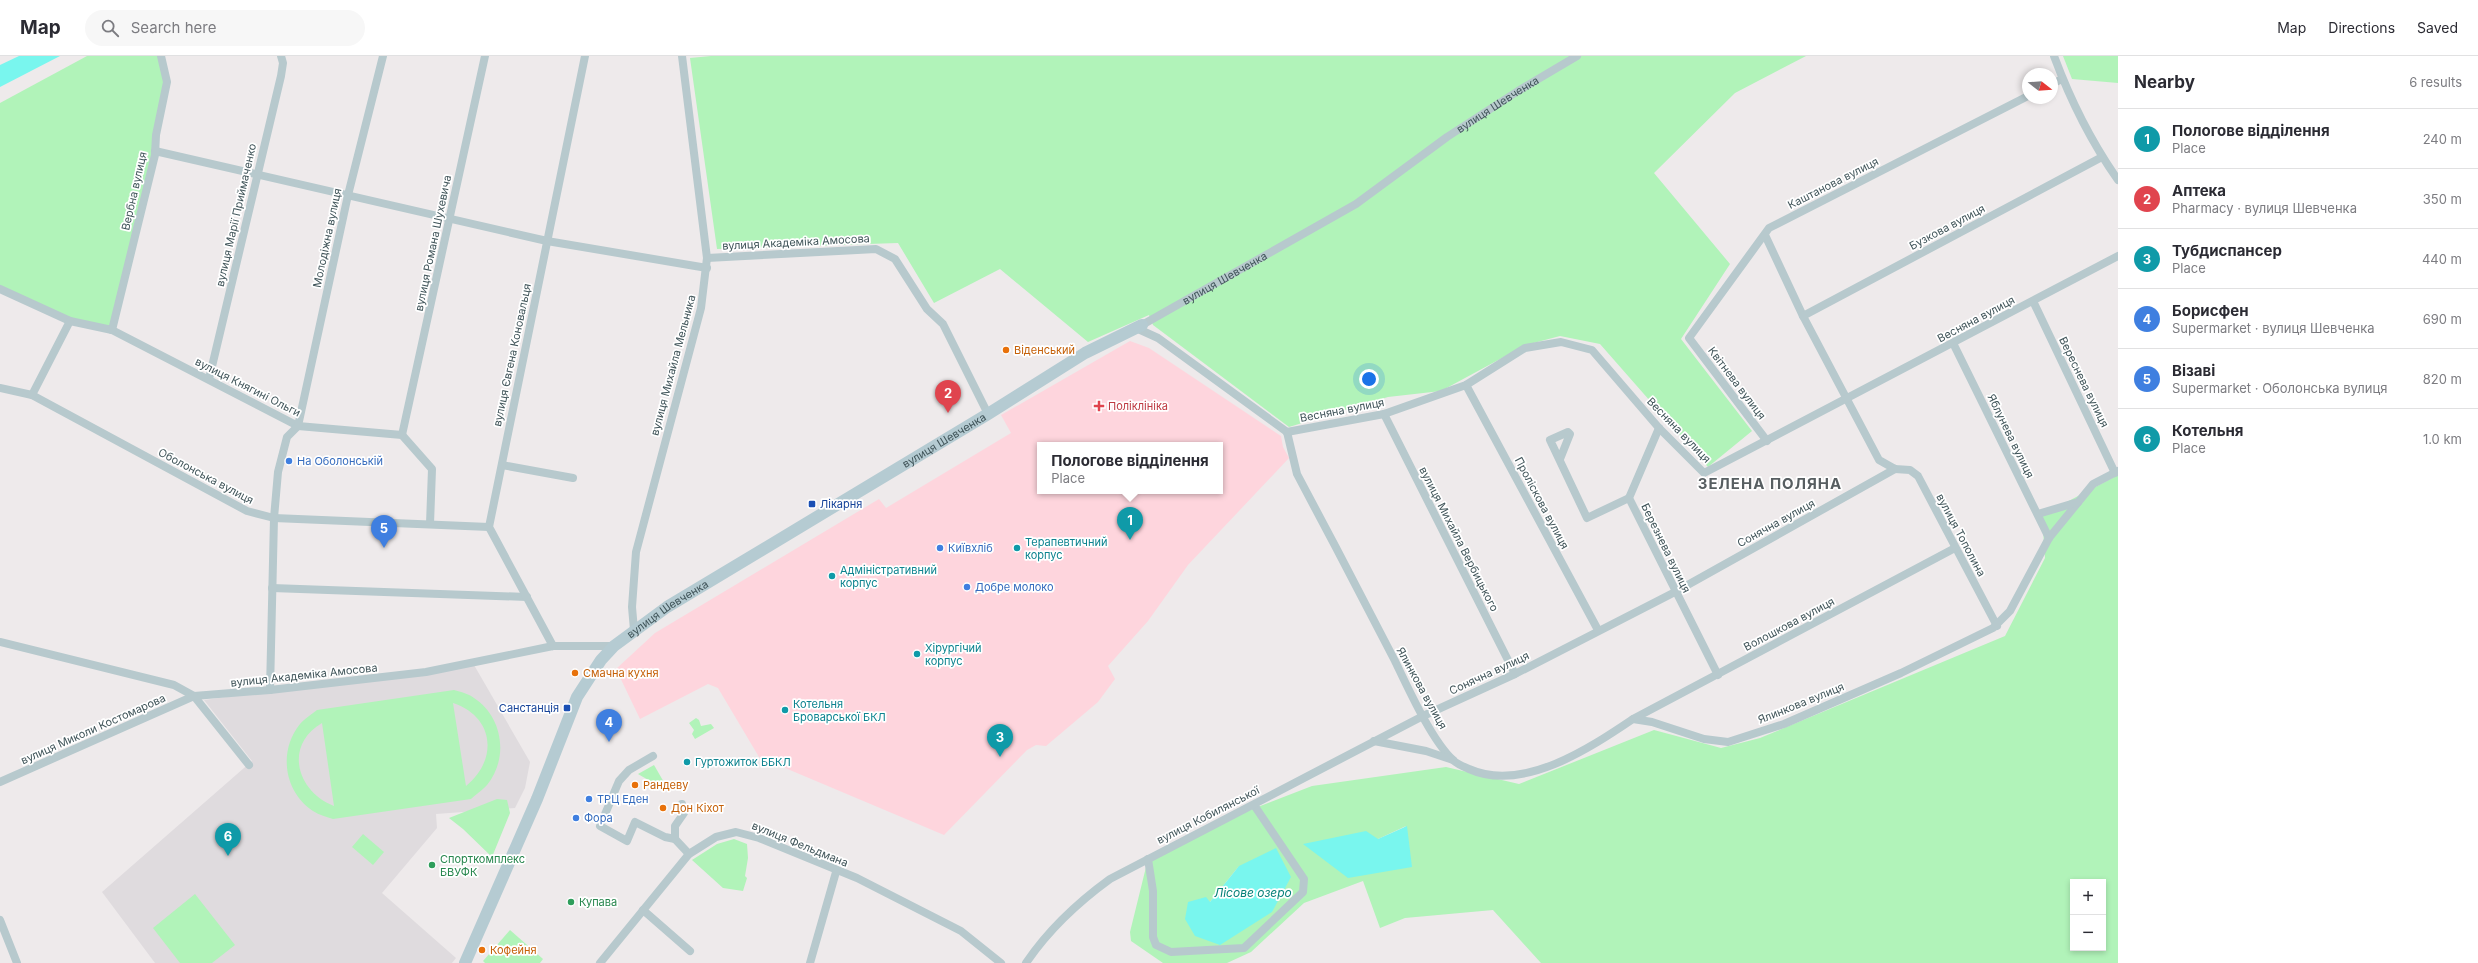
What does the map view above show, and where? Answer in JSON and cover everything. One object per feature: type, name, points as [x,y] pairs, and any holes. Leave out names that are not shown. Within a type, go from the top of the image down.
[{"type":"street","name":"Вербна вулиця","points":[[112,330],[155,151],[156,135],[167,82],[161,56]]},
{"type":"street","name":"вулиця Марії Приймаченко","points":[[209,379],[280,76],[282,63],[280,56]]},
{"type":"street","name":"Молодіжна вулиця","points":[[298,426],[348,195],[383,56]]},
{"type":"street","name":"вулиця Романа Шухевича","points":[[402,435],[485,56]]},
{"type":"street","name":"вулиця Євгена Коновальця","points":[[489,527],[586,56]]},
{"type":"street","name":"вулиця Михайла Мельника","points":[[634,630],[632,607],[636,552],[701,308],[707,268],[683,56]]},
{"type":"street","name":"вулиця Шевченка","points":[[467,962],[537,799],[577,697],[601,660],[614,646],[667,607],[1085,354],[1139,327],[1356,204],[1448,137],[1518,91],[1578,56]]},
{"type":"street","points":[[2054,56],[2062,79],[2102,157],[2118,180]]},
{"type":"street","points":[[2058,81],[2062,79]]},
{"type":"street","name":"Каштанова вулиця","points":[[1689,338],[1769,228],[2022,99]]},
{"type":"street","points":[[155,151],[450,217],[547,241],[707,268]]},
{"type":"street","name":"Бузкова вулиця","points":[[1803,316],[2102,157]]},
{"type":"street","points":[[1764,235],[1803,316],[1879,460],[1895,469]]},
{"type":"street","name":"вулиця Академіка Амосова","points":[[707,258],[876,249],[895,260],[927,309],[943,324],[988,414]]},
{"type":"street","name":"Весняна вулиця","points":[[1287,432],[1384,414],[1466,385],[1525,348],[1561,342],[1592,350],[1659,428],[1704,473],[1848,400],[2118,256]]},
{"type":"street","name":"вулиця Княгині Ольги","points":[[0,289],[70,321],[112,330],[298,426],[402,435]]},
{"type":"street","name":"Вереснева вулиця","points":[[2033,301],[2116,472]]},
{"type":"street","points":[[32,395],[70,321]]},
{"type":"street","points":[[1139,327],[1158,338],[1287,432]]},
{"type":"street","name":"Квітнева вулиця","points":[[1689,338],[1767,441]]},
{"type":"street","name":"Яблунева вулиця","points":[[1954,343],[2049,538]]},
{"type":"street","name":"Проліскова вулиця","points":[[1466,385],[1598,630]]},
{"type":"street","name":"Оболонська вулиця","points":[[0,388],[32,395],[247,511],[274,518],[489,527]]},
{"type":"street","name":"вулиця Михайла Вербицького","points":[[1384,414],[1515,674]]},
{"type":"street","points":[[270,690],[274,518],[278,472],[282,451],[287,437],[298,426]]},
{"type":"street","name":"Березнева вулиця","points":[[1659,428],[1629,498],[1718,675]]},
{"type":"street","name":"Ялинкова вулиця","points":[[1287,432],[1297,474],[1423,716],[1453,760],[1470,770],[1498,775],[1530,773],[1581,752],[1633,719],[1652,722],[1704,739],[1728,742],[1784,724],[1901,673],[1997,626],[2010,611],[2049,538],[2092,484],[2116,472]]},
{"type":"street","points":[[402,435],[432,469],[430,524]]},
{"type":"street","points":[[1560,459],[1587,518],[1629,498]]},
{"type":"street","points":[[502,465],[573,478]]},
{"type":"street","name":"Сонячна вулиця","points":[[1423,716],[1515,674],[1598,630],[1675,592],[1895,469]]},
{"type":"street","name":"вулиця Тополина","points":[[1895,469],[1910,470],[1918,476],[1997,626]]},
{"type":"street","points":[[2038,514],[2078,502]]},
{"type":"street","points":[[489,527],[553,646]]},
{"type":"street","name":"Волошкова вулиця","points":[[1633,719],[1955,548]]},
{"type":"street","points":[[272,588],[527,597]]},
{"type":"street","points":[[0,642],[174,685],[194,696],[249,765]]},
{"type":"street","name":"вулиця Академіка Амосова","points":[[194,696],[270,690],[426,672],[553,646],[614,646]]},
{"type":"street","name":"вулиця Миколи Костомарова","points":[[0,782],[194,696]]},
{"type":"street","name":"вулиця Кобилянської","points":[[1026,963],[1042,939],[1078,903],[1110,879],[1423,716]]},
{"type":"street","points":[[1374,741],[1426,751],[1453,760]]},
{"type":"street","points":[[654,756],[629,770],[619,781],[600,826],[627,841],[635,822],[665,837],[675,839],[689,854]]},
{"type":"street","points":[[675,839],[675,826],[684,813],[682,804]]},
{"type":"street","points":[[1148,859],[1153,891],[1153,937],[1156,945],[1171,952],[1244,948],[1303,892],[1306,884],[1254,805]]},
{"type":"street","name":"вулиця Фельдмана","points":[[600,963],[689,854],[716,837],[736,832],[759,838],[836,872],[858,878],[961,931],[1001,963]]},
{"type":"street","points":[[810,963],[836,872]]},
{"type":"street","points":[[643,910],[690,951]]},
{"type":"street","points":[[0,920],[17,963]]},
{"type":"shaded area","points":[[1130,341],[1149,348],[1281,436],[1283,447],[1289,458],[1188,565],[1148,621],[1108,666],[1115,679],[1098,702],[1046,746],[1036,745],[1027,750],[944,835],[759,757],[718,688],[708,684],[640,719],[616,669],[655,633],[879,499],[886,508],[1011,433],[1001,415]]},
{"type":"shaded area","points":[[474,665],[530,762],[525,788],[515,808],[436,814],[437,828],[382,893],[456,958],[452,963],[155,963],[102,892],[252,761],[204,700]]},
{"type":"green space","points":[[87,56],[161,56],[166,74],[156,135],[112,330],[70,321],[0,289],[0,103]]},
{"type":"green space","points":[[711,56],[1806,56],[1735,93],[1654,173],[1730,264],[1681,339],[1752,431],[1708,467],[1600,344],[1560,336],[1526,345],[1441,391],[1388,397],[1289,427],[1153,325],[1149,315],[1088,342],[1000,269],[934,303],[898,243],[717,249],[690,58]]},
{"type":"green space","points":[[2063,56],[2118,56],[2118,83],[2072,79]]},
{"type":"green space","points":[[2118,475],[2118,963],[1541,963],[1493,910],[1405,918],[1380,928],[1363,881],[1304,903],[1251,952],[1227,963],[1163,963],[1131,941],[1130,932],[1148,859],[1216,823],[1312,786],[1446,767],[1519,784],[1654,730],[1721,748],[1760,738],[2005,636],[2045,558],[2042,515]],"holes":[[[1406,826],[1348,878],[1378,839]],[[1239,866],[1195,936],[1210,902]]]},
{"type":"green space","points":[[454,690],[474,698],[484,706],[491,716],[497,727],[500,738],[498,763],[494,774],[484,789],[471,799],[333,819],[313,811],[303,803],[290,782],[287,770],[289,746],[293,735],[300,724],[317,710]],"holes":[[[453,703],[467,710],[477,718],[484,729],[487,740],[487,752],[483,764],[476,776],[466,786]],[[322,723],[334,806],[321,799],[311,790],[303,779],[300,767],[299,755],[302,743],[310,732]]]},
{"type":"green space","points":[[696,718],[699,720],[701,726],[711,724],[714,728],[695,739],[692,734],[694,730],[689,723]]},
{"type":"green space","points":[[654,765],[665,784],[662,788],[638,774]]},
{"type":"green space","points":[[497,799],[507,800],[510,813],[492,857],[463,829],[449,818]]},
{"type":"green space","points":[[363,834],[384,852],[373,865],[352,847]]},
{"type":"green space","points":[[734,839],[747,844],[748,858],[745,876],[747,878],[743,891],[723,888],[692,860],[717,844]]},
{"type":"green space","points":[[195,894],[235,945],[212,963],[180,963],[153,928]]},
{"type":"green space","points":[[510,930],[543,959],[540,963],[485,963],[483,961]]},
{"type":"water","points":[[19,56],[60,56],[0,87],[0,65]]},
{"type":"water","points":[[1407,826],[1412,867],[1348,878],[1303,844],[1366,831],[1378,839]]},
{"type":"water","name":"Лісове озеро","points":[[1276,848],[1291,877],[1272,912],[1220,945],[1195,936],[1185,919],[1188,902],[1206,897],[1210,902],[1239,866]]},
{"type":"place","name":"Віденський","points":[[1006,350]]},
{"type":"place","name":"Поліклініка","points":[[1099,406]]},
{"type":"place","name":"Аптека","points":[[948,413]]},
{"type":"place","name":"На Оболонській","points":[[289,461]]},
{"type":"place","name":"Лікарня","points":[[812,504]]},
{"type":"place","name":"Пологове відділення","points":[[1130,540]]},
{"type":"place","name":"Візаві","points":[[384,548]]},
{"type":"place","name":"Київхліб","points":[[940,548]]},
{"type":"place","name":"Терапевтичний корпус","points":[[1017,548]]},
{"type":"place","name":"Адміністративний корпус","points":[[832,576]]},
{"type":"place","name":"Добре молоко","points":[[967,587]]},
{"type":"place","name":"Хірургічий корпус","points":[[917,654]]},
{"type":"place","name":"Смачна кухня","points":[[575,673]]},
{"type":"place","name":"Санстанція","points":[[567,708]]},
{"type":"place","name":"Котельня Броварської БКЛ","points":[[785,710]]},
{"type":"place","name":"Борисфен","points":[[609,742]]},
{"type":"place","name":"Тубдиспансер","points":[[1000,757]]},
{"type":"place","name":"Гуртожиток ББКЛ","points":[[687,762]]},
{"type":"place","name":"Рандеву","points":[[635,785]]},
{"type":"place","name":"ТРЦ Еден","points":[[589,799]]},
{"type":"place","name":"Дон Кіхот","points":[[663,808]]},
{"type":"place","name":"Фора","points":[[576,818]]},
{"type":"place","name":"Котельня","points":[[228,856]]},
{"type":"place","name":"Спорткомплекс БВУФК","points":[[432,865]]},
{"type":"place","name":"Купава","points":[[571,902]]},
{"type":"place","name":"Кофейня","points":[[482,950]]},
{"type":"district","name":"ЗЕЛЕНА ПОЛЯНА","points":[[1770,483]]}]
